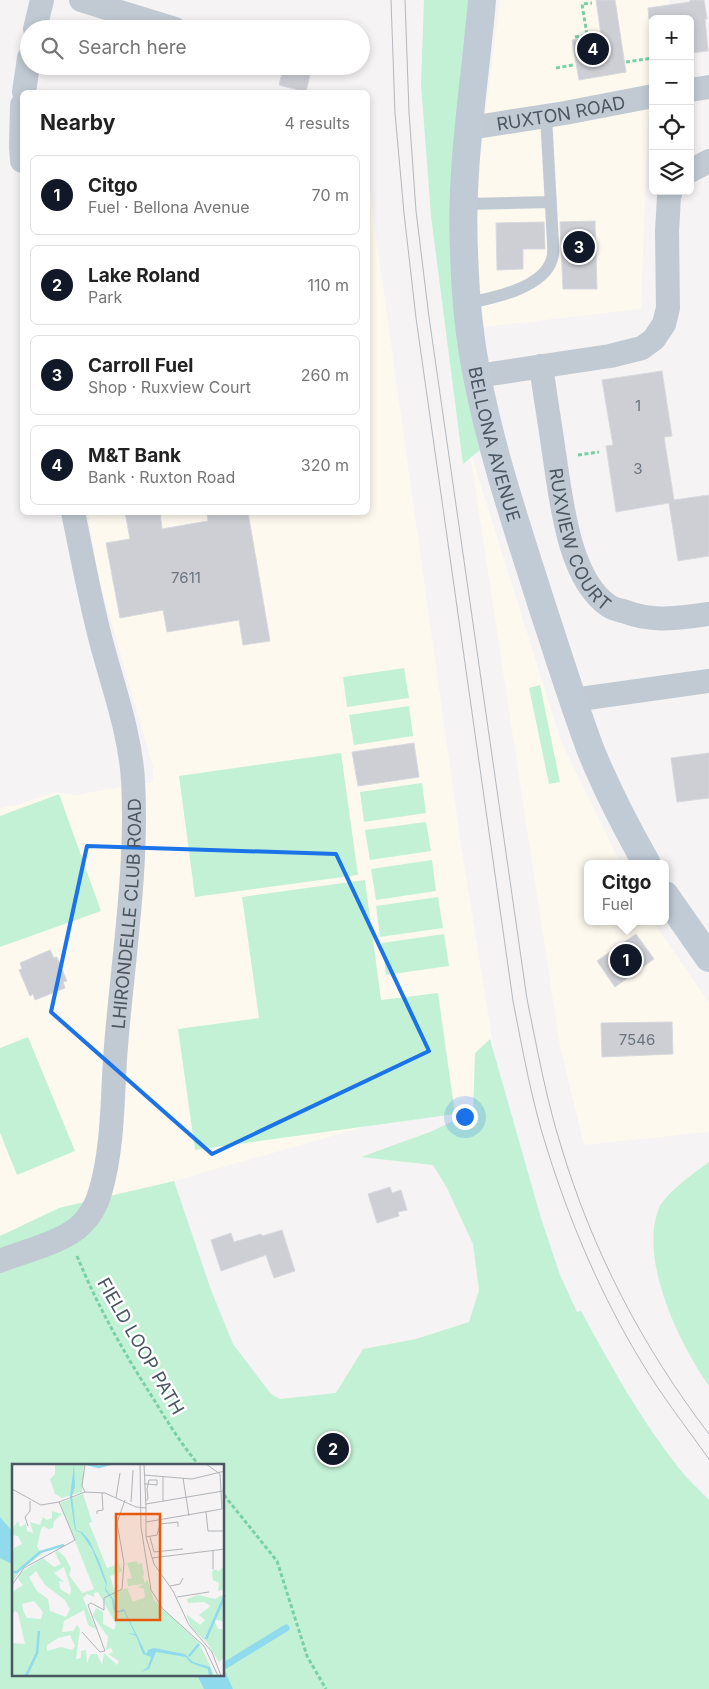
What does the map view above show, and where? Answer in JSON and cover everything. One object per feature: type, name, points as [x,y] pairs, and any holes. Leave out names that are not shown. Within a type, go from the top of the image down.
[{"type":"main road","name":"BELLONA AVENUE","points":[[482,0],[464,204],[464,253],[477,376],[496,456],[573,700],[611,797],[645,860]]},
{"type":"main road","points":[[669,901],[709,958]]},
{"type":"street","points":[[36,20],[42,0]]},
{"type":"street","points":[[81,0],[146,20]]},
{"type":"street","points":[[24,90],[26,75]]},
{"type":"street","points":[[694,89],[709,87]]},
{"type":"street","name":"RUXTON ROAD","points":[[470,128],[649,97]]},
{"type":"street","points":[[694,169],[709,161]]},
{"type":"street","points":[[477,376],[610,356],[642,348],[654,340],[664,324],[668,308],[667,231],[670,195]]},
{"type":"street","name":"RUXVIEW COURT","points":[[541,366],[560,494],[569,540],[581,570],[592,590],[609,607],[637,616],[667,620],[709,614]]},
{"type":"street","name":"LHIRONDELLE CLUB ROAD","points":[[0,1261],[68,1235],[82,1224],[92,1210],[101,1190],[109,1151],[115,1047],[128,912],[133,780],[127,738],[101,639],[75,515]]},
{"type":"street","points":[[573,700],[709,681]]},
{"type":"lane","points":[[468,304],[514,292],[533,281],[548,268],[553,258],[546,116]]},
{"type":"lane","points":[[464,204],[551,202]]},
{"type":"path","points":[[575,37],[587,35],[582,4],[592,3]]},
{"type":"path","points":[[626,62],[649,59]]},
{"type":"path","points":[[556,68],[573,65]]},
{"type":"path","name":"FIELD LOOP PATH","points":[[68,1235],[89,1285],[134,1367],[184,1447],[198,1464]]},
{"type":"path","points":[[225,1496],[277,1561],[307,1656],[326,1689]]},
{"type":"highlighted area","points":[[87,846],[336,854],[429,1051],[212,1154],[51,1012]]},
{"type":"shaded area","points":[[500,0],[669,0],[671,15],[649,15],[649,117],[641,309],[484,327],[476,254],[479,165]]},
{"type":"shaded area","points":[[370,192],[460,838],[500,1088],[174,1181],[59,1208],[0,1236],[0,808],[17,805],[55,792],[74,795],[153,782],[153,767],[98,576],[88,515],[370,515]]},
{"type":"shaded area","points":[[469,447],[561,741],[619,860],[584,860],[584,925],[656,925],[709,1003],[709,1132],[584,1145],[560,1047]]},
{"type":"green space","points":[[424,0],[468,0],[451,221],[463,375],[480,450],[463,464],[431,216],[421,84]]},
{"type":"green space","points":[[404,668],[409,698],[347,707],[343,677]]},
{"type":"green space","points":[[540,685],[560,782],[549,784],[529,688]]},
{"type":"green space","points":[[409,706],[413,736],[354,745],[349,715]]},
{"type":"green space","points":[[341,753],[358,875],[195,897],[179,776]]},
{"type":"green space","points":[[422,783],[426,813],[364,822],[360,792]]},
{"type":"green space","points":[[59,794],[101,911],[0,947],[0,816]]},
{"type":"green space","points":[[426,822],[431,851],[370,860],[365,830]]},
{"type":"green space","points":[[432,860],[436,891],[376,900],[371,869]]},
{"type":"green space","points":[[365,880],[381,1000],[438,993],[455,1114],[195,1150],[178,1029],[259,1018],[242,897]]},
{"type":"green space","points":[[438,897],[443,928],[380,937],[376,906]]},
{"type":"green space","points":[[444,934],[449,966],[386,975],[382,943]]},
{"type":"green space","points":[[28,1037],[75,1151],[17,1175],[0,1133],[0,1048]]},
{"type":"green space","points":[[490,1039],[540,1215],[560,1275],[577,1312],[581,1311],[626,1391],[664,1449],[709,1500],[709,1689],[0,1689],[0,1236],[59,1208],[174,1181],[211,1290],[233,1344],[271,1394],[280,1399],[336,1393],[363,1349],[416,1339],[469,1322],[479,1290],[473,1244],[447,1188],[433,1165],[361,1157],[430,1132],[473,1112],[475,1053]]},
{"type":"green space","points":[[709,1162],[709,1386],[686,1348],[665,1301],[654,1252],[654,1229],[659,1208],[663,1202],[681,1183]]},
{"type":"water","points":[[0,1517],[12,1531],[12,1564],[0,1558]]},
{"type":"water","points":[[225,1671],[233,1689],[204,1689],[198,1676],[225,1676]]},
{"type":"building","points":[[596,0],[615,0],[626,72],[579,80],[572,40],[601,35]]},
{"type":"building","points":[[690,0],[704,0],[707,19],[705,19],[708,51],[694,53],[694,15],[649,15],[649,19],[648,8],[690,2]]},
{"type":"building","points":[[282,75],[310,75],[306,90],[279,85]]},
{"type":"building","points":[[595,221],[597,289],[563,289],[560,222]]},
{"type":"building","points":[[544,222],[545,249],[523,249],[523,269],[497,270],[496,223]]},
{"type":"building","points":[[662,371],[672,436],[664,437],[674,500],[709,495],[709,556],[678,561],[669,503],[616,512],[606,446],[613,445],[602,380]]},
{"type":"building","points":[[126,515],[160,515],[162,529],[208,521],[207,515],[249,515],[270,641],[243,645],[239,620],[167,632],[163,610],[120,618],[106,543],[130,539]]},
{"type":"building","points":[[414,743],[419,777],[358,786],[352,752]]},
{"type":"building","points":[[709,753],[709,798],[677,802],[671,758]]},
{"type":"building","points":[[636,934],[654,959],[615,987],[597,961]]},
{"type":"building","points":[[50,950],[54,958],[57,957],[67,981],[63,982],[65,988],[35,1000],[33,994],[30,996],[19,970],[22,969],[20,963]]},
{"type":"building","points":[[672,1022],[673,1054],[602,1057],[601,1023]]},
{"type":"building","points":[[390,1187],[392,1193],[401,1190],[407,1210],[398,1212],[399,1216],[377,1223],[368,1194]]},
{"type":"building","points":[[282,1230],[295,1271],[274,1278],[266,1255],[221,1271],[211,1240],[231,1233],[234,1242]]},
{"type":"waterway","points":[[225,1665],[286,1628]]},
{"type":"tram line","points":[[391,0],[395,113],[416,318],[513,1001],[528,1077],[542,1134],[557,1179],[577,1233],[601,1286],[627,1338],[650,1375],[709,1459]]},
{"type":"tram line","points":[[405,0],[409,112],[416,211],[429,317],[527,999],[538,1054],[561,1146],[588,1223],[604,1260],[641,1333],[662,1367],[709,1434]]},
{"type":"place","name":"M&T Bank","points":[[593,49]]},
{"type":"place","name":"Carroll Fuel","points":[[579,247]]},
{"type":"place","name":"Citgo","points":[[626,960]]},
{"type":"place","name":"Lake Roland","points":[[333,1449]]}]
